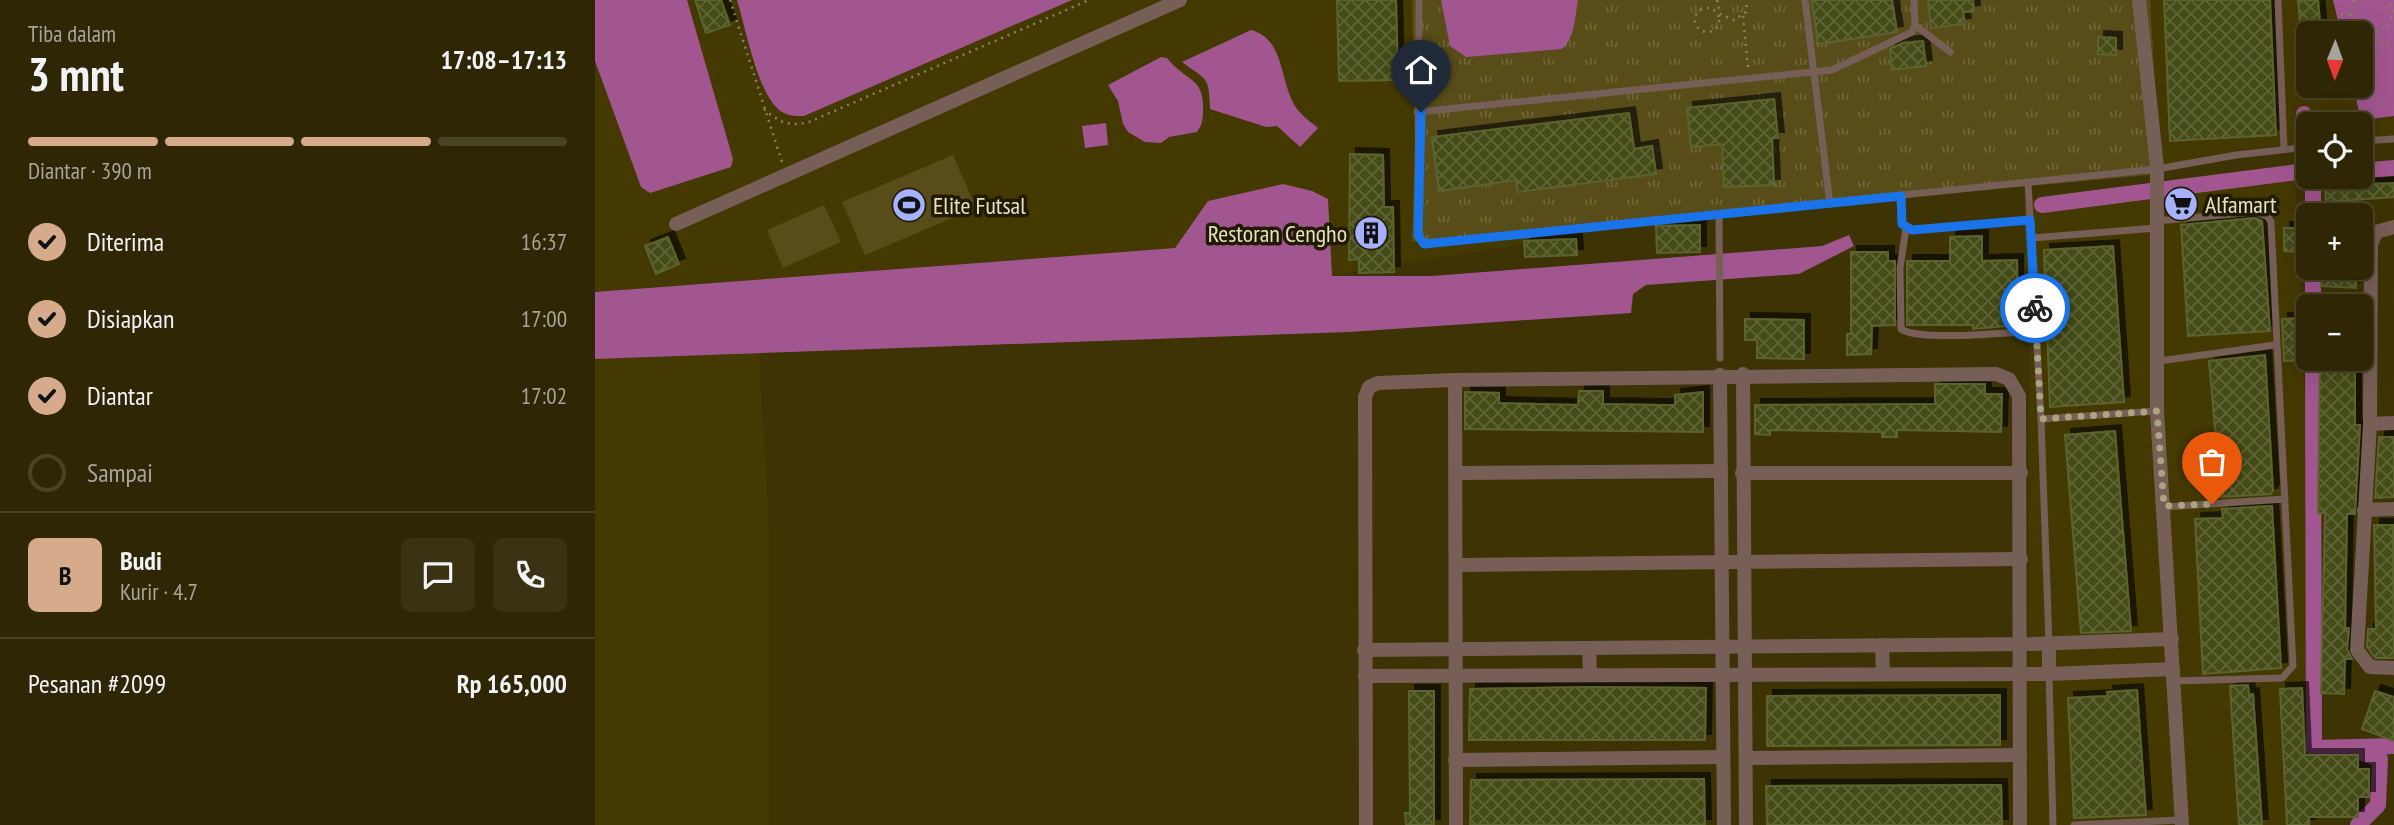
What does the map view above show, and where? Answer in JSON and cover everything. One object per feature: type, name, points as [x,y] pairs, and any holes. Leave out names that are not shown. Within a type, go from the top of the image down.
[{"type":"street","points":[[676,224],[1180,0]]},
{"type":"street","points":[[2139,0],[2157,175],[2157,411],[2182,822]]},
{"type":"street","points":[[2394,227],[2376,232],[2371,245],[2370,424],[2357,650],[2370,667],[2394,668]]},
{"type":"street","points":[[1743,374],[1747,825]]},
{"type":"street","points":[[1366,825],[1365,397],[1369,387],[1378,383],[1455,380],[1743,374],[1996,374],[2009,379],[2019,396],[2021,473],[2020,825]]},
{"type":"street","points":[[1720,375],[1724,825]]},
{"type":"street","points":[[1455,380],[1458,565],[1455,760],[1457,825]]},
{"type":"street","points":[[2370,424],[2394,423]]},
{"type":"street","points":[[1457,473],[1721,471]]},
{"type":"street","points":[[1742,473],[2021,473]]},
{"type":"street","points":[[2364,510],[2394,509]]},
{"type":"street","points":[[1458,565],[2021,559]]},
{"type":"street","points":[[1364,650],[2049,644],[2172,639]]},
{"type":"street","points":[[2049,644],[2049,674]]},
{"type":"street","points":[[1882,645],[1883,674]]},
{"type":"street","points":[[1589,648],[1590,675]]},
{"type":"street","points":[[1365,676],[2174,675]]},
{"type":"street","points":[[1746,758],[2021,755]]},
{"type":"street","points":[[1455,760],[1723,757]]},
{"type":"lane","points":[[1419,0],[1418,235],[1420,242],[1429,244],[2028,182],[2157,175],[2296,148]]},
{"type":"lane","points":[[1805,0],[1830,204]]},
{"type":"lane","points":[[1419,112],[1832,70],[1912,32],[1915,25],[1914,0]]},
{"type":"lane","points":[[2278,0],[2285,149]]},
{"type":"lane","points":[[1915,25],[1950,52]]},
{"type":"lane","points":[[2373,141],[2394,139]]},
{"type":"lane","points":[[2028,182],[2041,419],[2049,644]]},
{"type":"lane","points":[[1901,196],[1902,224],[1912,230],[2030,220]]},
{"type":"lane","points":[[2031,238],[2157,220],[2256,212],[2268,217],[2271,222],[2293,666],[2282,678],[2174,675]]},
{"type":"lane","points":[[1719,215],[1720,358]]},
{"type":"lane","points":[[1906,228],[1900,268],[1901,329],[1913,333],[1944,334],[2036,331]]},
{"type":"lane","points":[[2159,361],[2275,345]]},
{"type":"lane","points":[[2041,419],[2157,411]]},
{"type":"lane","points":[[2164,506],[2285,499]]},
{"type":"lane","points":[[2049,674],[2053,825]]},
{"type":"lane","points":[[2074,825],[2182,822]]},
{"type":"path","points":[[730,0],[785,176]]},
{"type":"path","points":[[764,109],[780,123],[795,125],[809,122],[1089,0]]},
{"type":"path","points":[[1717,0],[1717,9],[1723,18]]},
{"type":"path","points":[[1747,0],[1743,16],[1749,78]]},
{"type":"path","points":[[2354,0],[2350,14],[2354,24],[2363,31],[2374,33],[2387,27],[2393,13],[2389,0]]},
{"type":"path","points":[[1714,11],[1719,17],[1715,29],[1708,32],[1697,28],[1694,21],[1696,13],[1707,8],[1714,11],[1723,18],[1734,20],[1743,16]]},
{"type":"path","points":[[2341,14],[2350,14]]},
{"type":"path","points":[[2374,33],[2376,42],[2394,46]]},
{"type":"shaded area","points":[[595,0],[2394,0],[2394,136],[2373,137],[2373,112],[2296,112],[2296,144],[2234,151],[2160,167],[1826,193],[1332,276],[1328,199],[1208,201],[1175,248],[595,292]]},
{"type":"shaded area","points":[[595,0],[687,0],[733,159],[731,167],[650,193],[641,187],[595,61]]},
{"type":"shaded area","points":[[737,0],[1072,0],[804,116],[794,116],[778,109],[764,88]]},
{"type":"shaded area","points":[[1441,0],[1578,0],[1572,33],[1562,49],[1466,57],[1450,46]]},
{"type":"shaded area","points":[[2333,0],[2394,0],[2394,116],[2373,119],[2373,112],[2359,112],[2356,98],[2373,98],[2373,21],[2338,21]]},
{"type":"shaded area","points":[[1251,30],[1270,43],[1276,52],[1291,99],[1299,112],[1318,128],[1300,147],[1277,126],[1266,127],[1210,109],[1209,90],[1205,80],[1182,62]]},
{"type":"shaded area","points":[[1161,57],[1167,58],[1197,85],[1203,100],[1202,120],[1197,132],[1169,137],[1161,143],[1145,142],[1128,132],[1123,124],[1118,101],[1108,85]]},
{"type":"shaded area","points":[[1106,123],[1108,145],[1085,148],[1082,126]]},
{"type":"shaded area","points":[[2295,178],[2296,280],[2300,280],[2300,294],[2296,294],[2296,371],[2304,371],[2313,584],[2311,825],[2028,825],[2029,337],[2023,201]]},
{"type":"shaded area","points":[[1283,184],[1312,191],[1328,199],[1332,276],[1432,276],[1822,246],[1849,235],[1854,246],[1799,274],[1646,285],[1633,294],[1631,313],[1349,332],[595,359],[595,292],[1175,248],[1208,201]]},
{"type":"shaded area","points":[[759,353],[769,525],[769,825],[595,825],[595,359]]},
{"type":"green space","points":[[1412,0],[2150,0],[2160,174],[1412,242],[1415,144]]},
{"type":"green space","name":"Elite Futsal","points":[[953,155],[976,208],[865,255],[842,202]]},
{"type":"green space","points":[[824,205],[841,242],[783,268],[767,230]]},
{"type":"building","points":[[695,0],[721,0],[730,25],[706,33]]},
{"type":"building","points":[[1337,0],[1396,0],[1398,80],[1339,81]]},
{"type":"building","points":[[1812,0],[1892,0],[1897,32],[1818,44]]},
{"type":"building","points":[[1928,0],[1973,0],[1974,11],[1963,12],[1965,24],[1931,28]]},
{"type":"building","points":[[2164,0],[2270,0],[2276,135],[2170,141]]},
{"type":"building","points":[[2298,0],[2318,0],[2320,21],[2300,21]]},
{"type":"building","points":[[2098,37],[2116,38],[2116,55],[2098,54]]},
{"type":"building","points":[[1923,41],[1926,66],[1892,70],[1890,49],[1903,43]]},
{"type":"building","points":[[1774,99],[1778,138],[1772,138],[1774,185],[1724,187],[1722,144],[1691,147],[1687,108]]},
{"type":"building","points":[[1629,113],[1634,149],[1652,146],[1656,174],[1518,192],[1516,180],[1439,191],[1432,137]]},
{"type":"building","name":"Restoran Cengho","points":[[1350,154],[1383,155],[1384,207],[1393,207],[1394,272],[1359,273],[1359,259],[1349,260]]},
{"type":"building","points":[[2394,183],[2394,197],[2326,202],[2325,189],[2373,189],[2373,184]]},
{"type":"building","points":[[2255,218],[2262,221],[2270,331],[2188,336],[2181,225]]},
{"type":"building","points":[[1700,225],[1700,252],[1657,253],[1656,226]]},
{"type":"building","points":[[2284,228],[2296,228],[2296,252],[2284,251]]},
{"type":"building","points":[[1982,236],[1982,261],[2017,260],[2018,325],[1973,329],[1973,325],[1907,325],[1907,261],[1950,261],[1950,237]]},
{"type":"building","points":[[668,237],[679,264],[656,274],[645,246]]},
{"type":"building","points":[[1576,239],[1577,255],[1525,257],[1524,241]]},
{"type":"building","points":[[2113,246],[2124,402],[2050,407],[2044,250]]},
{"type":"building","points":[[1851,252],[1888,252],[1888,261],[1895,261],[1895,325],[1872,326],[1871,354],[1847,355],[1847,334],[1851,334]]},
{"type":"building","points":[[2321,280],[2356,280],[2356,288],[2321,286]]},
{"type":"building","points":[[2296,318],[2296,360],[2284,361],[2282,319]]},
{"type":"building","points":[[1745,319],[1804,320],[1804,359],[1757,358],[1757,340],[1745,340]]},
{"type":"building","points":[[2265,355],[2273,490],[2271,494],[2221,497],[2209,361]]},
{"type":"building","points":[[2320,371],[2355,371],[2355,425],[2360,425],[2355,514],[2347,514],[2345,628],[2349,628],[2347,649],[2352,659],[2345,659],[2344,694],[2321,693],[2325,513],[2318,513]]},
{"type":"building","points":[[1935,384],[1985,384],[1985,394],[2002,394],[2001,432],[1897,430],[1897,437],[1882,437],[1882,432],[1770,430],[1770,435],[1755,434],[1755,405],[1935,404]]},
{"type":"building","points":[[1579,391],[1603,391],[1603,404],[1658,405],[1675,405],[1675,395],[1703,392],[1703,432],[1465,429],[1465,392],[1499,393],[1499,403],[1578,405]]},
{"type":"building","points":[[2115,431],[2131,631],[2081,633],[2065,435]]},
{"type":"building","points":[[2379,437],[2394,437],[2394,497],[2375,498]]},
{"type":"building","points":[[2272,506],[2281,668],[2203,674],[2195,519],[2223,518],[2222,509]]},
{"type":"building","points":[[2374,525],[2393,525],[2394,658],[2375,658],[2367,647],[2368,629],[2376,629]]},
{"type":"building","points":[[2248,685],[2249,695],[2253,694],[2262,825],[2239,825],[2230,686]]},
{"type":"building","points":[[1706,688],[1705,740],[1469,740],[1470,689]]},
{"type":"building","points":[[2302,688],[2305,755],[2358,755],[2358,769],[2369,769],[2369,797],[2358,797],[2358,817],[2309,817],[2309,825],[2287,825],[2280,689]]},
{"type":"building","points":[[2137,690],[2146,815],[2074,818],[2068,698],[2108,696],[2107,692]]},
{"type":"building","points":[[1409,691],[1434,691],[1434,825],[1406,825],[1405,813],[1410,813]]},
{"type":"building","points":[[2375,691],[2394,697],[2394,741],[2362,729]]},
{"type":"building","points":[[2000,695],[2000,745],[1767,746],[1767,696]]},
{"type":"building","points":[[1704,779],[1705,825],[1470,825],[1471,780]]},
{"type":"building","points":[[2001,785],[2002,825],[1767,825],[1766,786]]},
{"type":"waterway","points":[[2373,170],[2394,168]]},
{"type":"waterway","points":[[2042,205],[2296,172]]},
{"type":"waterway","points":[[2313,189],[2313,203]]},
{"type":"waterway","points":[[2313,280],[2313,294]]},
{"type":"waterway","points":[[2313,371],[2314,748]]},
{"type":"waterway","points":[[2358,825],[2378,805],[2380,759],[2359,752],[2314,748],[2394,746]]},
{"type":"way so far","points":[[2035,308],[2041,419],[2157,411],[2164,506],[2212,504]]},
{"type":"place","name":"Alfamart","points":[[2181,204]]},
{"type":"place","name":"Elite Futsal","points":[[909,205]]},
{"type":"place","name":"Restoran Cengho","points":[[1371,233]]},
{"type":"route","points":[[1421,112],[1418,235],[1420,242],[1424,244],[1901,196],[1902,224],[1912,230],[2030,220],[2035,308]]}]
